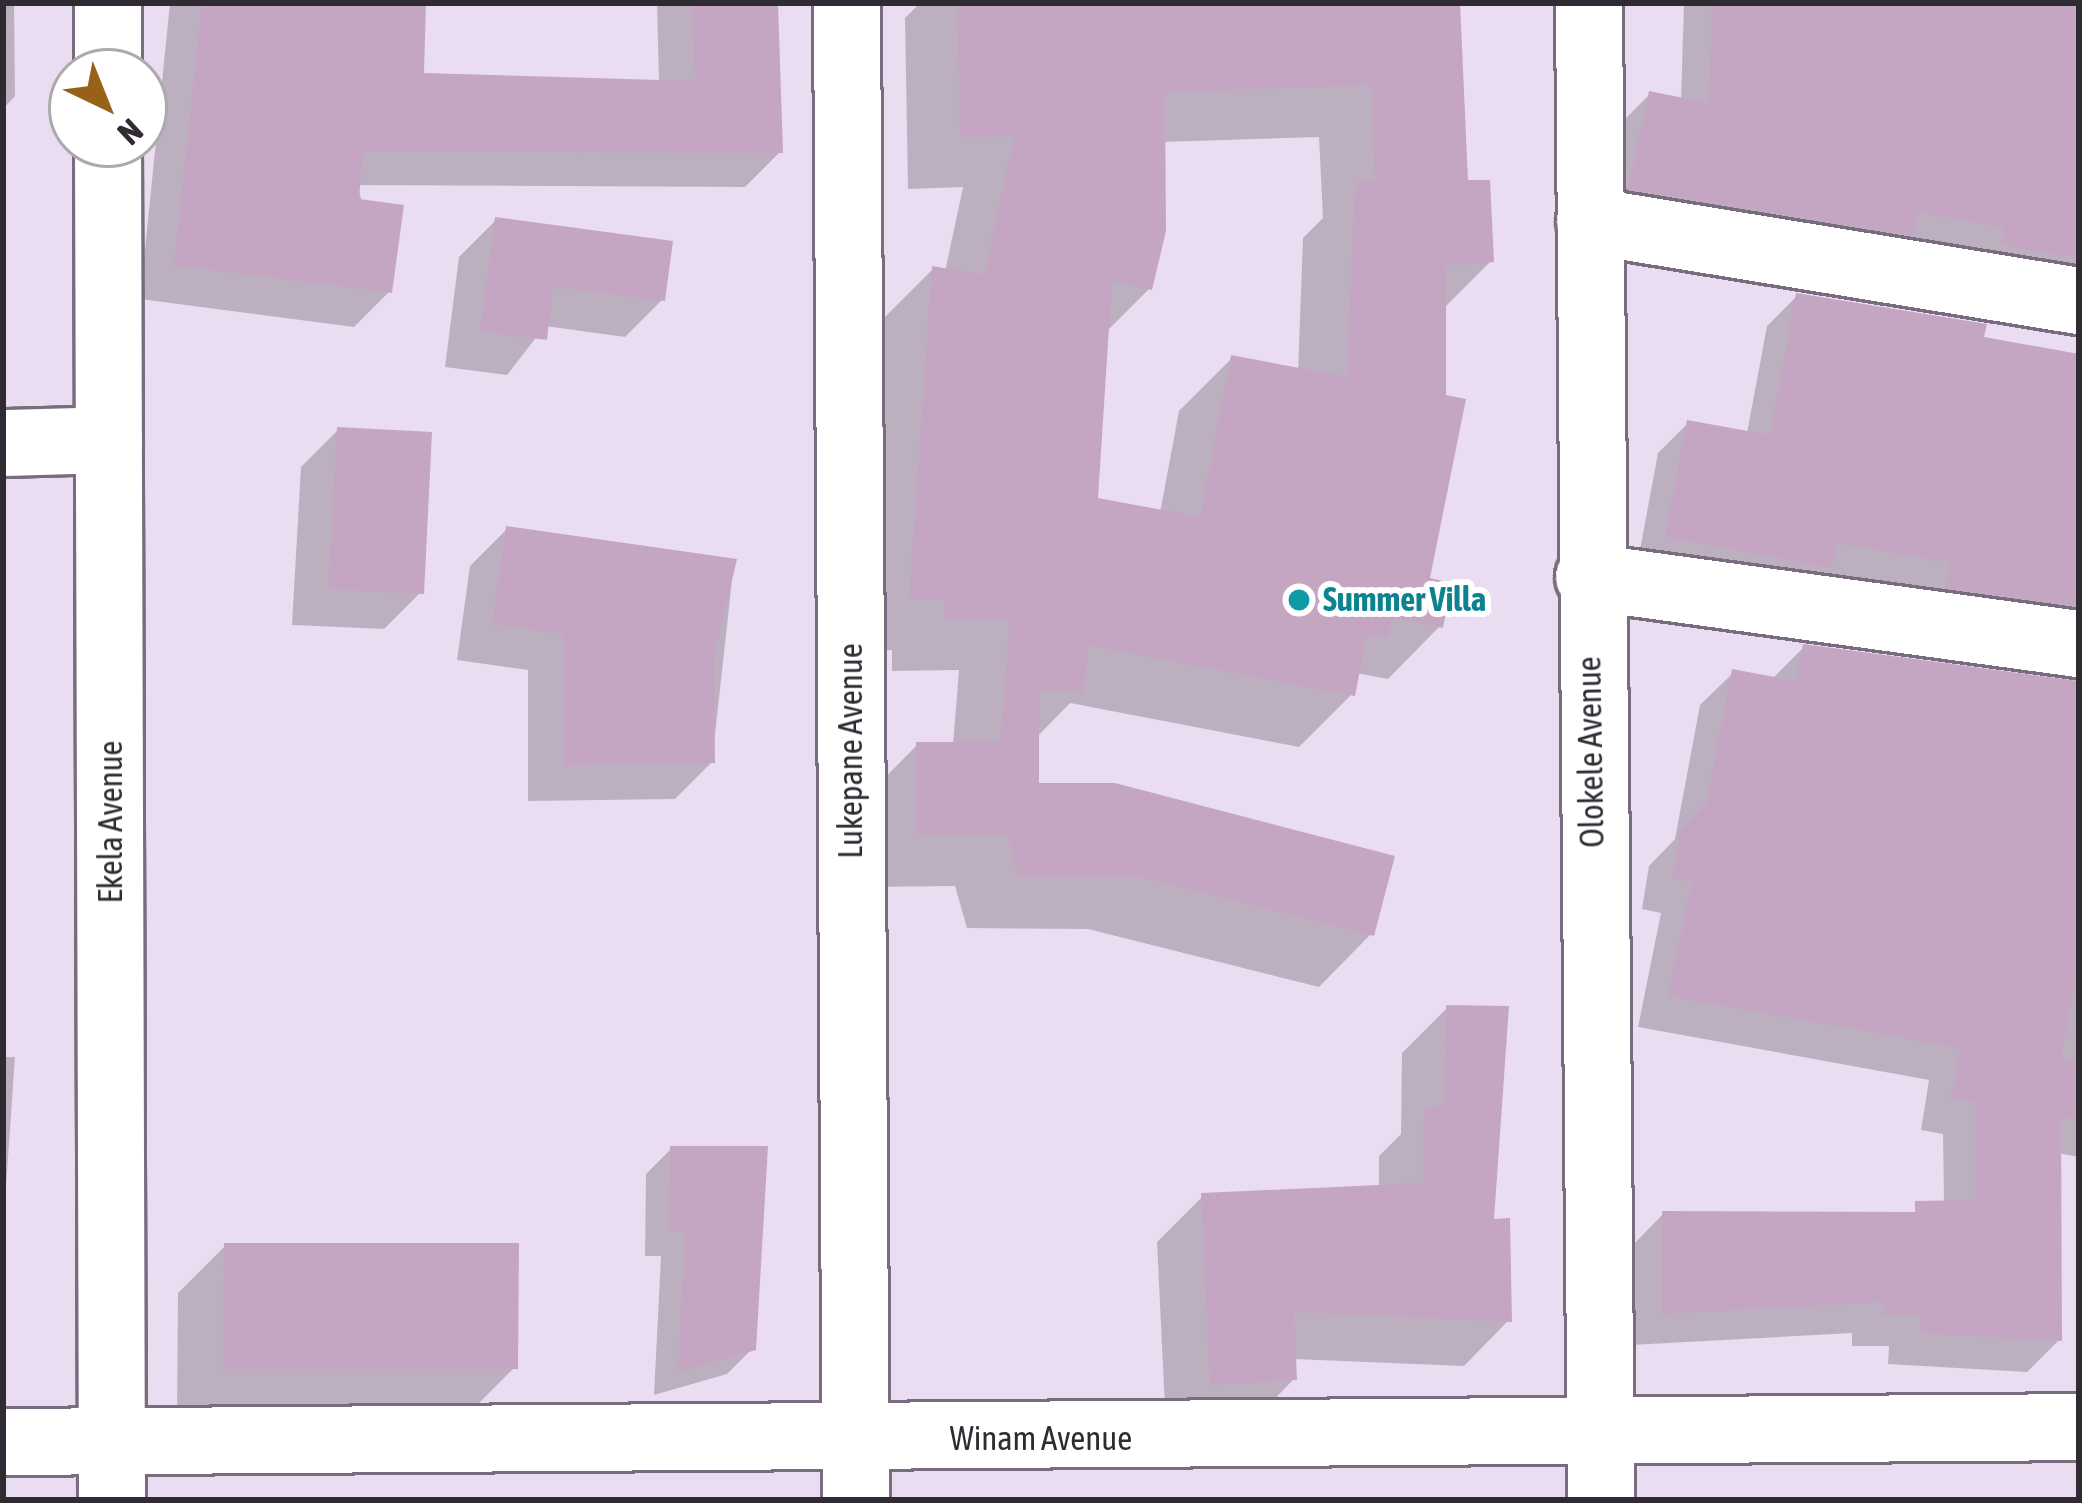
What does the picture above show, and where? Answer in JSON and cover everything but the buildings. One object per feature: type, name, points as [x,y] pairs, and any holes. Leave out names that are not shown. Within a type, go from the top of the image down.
[{"type":"street","points":[[107,3],[108,48]]},
{"type":"street","name":"Lukepane Avenue","points":[[847,3],[856,1470]]},
{"type":"street","name":"Olokele Avenue","points":[[1589,3],[1588,577],[1601,1500]]},
{"type":"street","name":"Ekela Avenue","points":[[108,168],[113,1470]]},
{"type":"street","points":[[1590,221],[2079,301]]},
{"type":"street","points":[[3,443],[109,440]]},
{"type":"street","points":[[1588,577],[2079,644]]},
{"type":"street","name":"Winam Avenue","points":[[3,1442],[113,1470],[856,1470],[1600,1435],[2079,1426]]},
{"type":"place","name":"Summer Villa","points":[[1299,600]]}]
